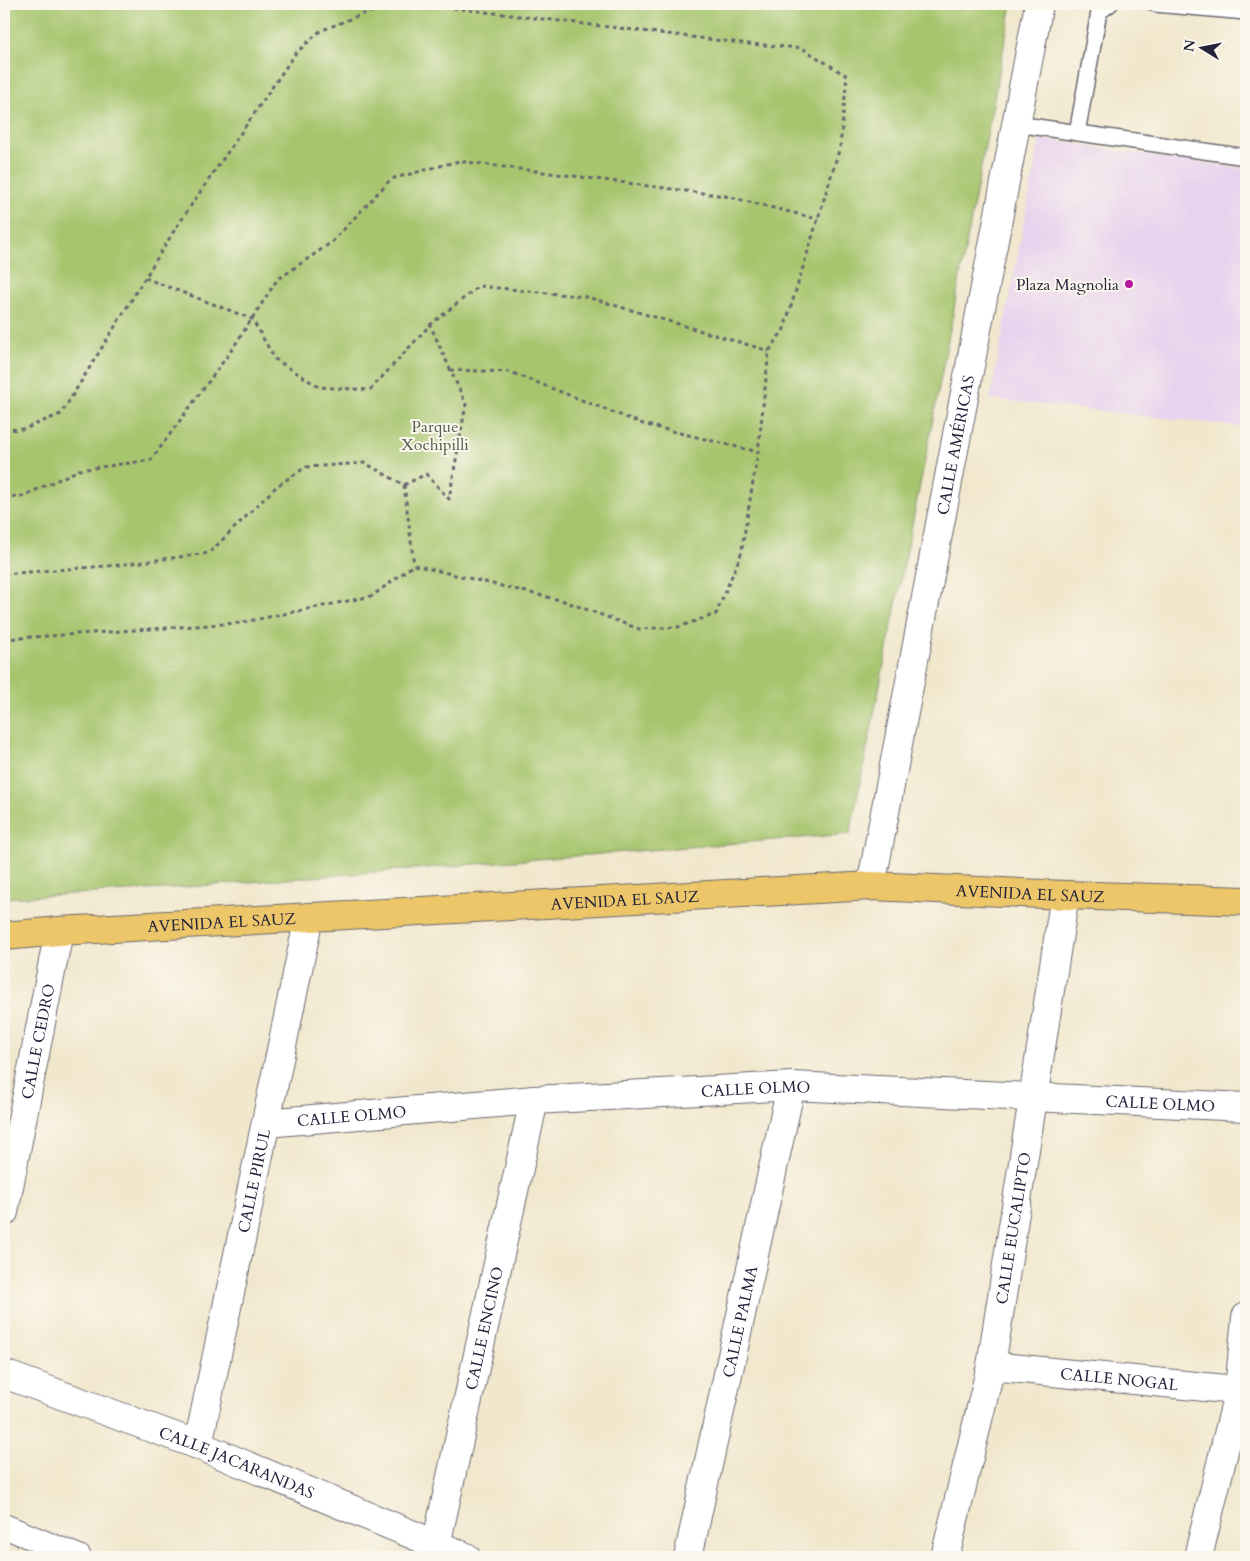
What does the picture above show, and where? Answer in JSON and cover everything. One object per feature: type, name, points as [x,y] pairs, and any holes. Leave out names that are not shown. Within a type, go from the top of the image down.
[{"type":"main road","name":"AVENIDA EL SAUZ","points":[[4,936],[59,931],[870,886],[1246,901]]},
{"type":"street","name":"CALLE AMÉRICAS","points":[[870,886],[1039,4]]},
{"type":"street","name":"CALLE EUCALIPTO","points":[[945,1557],[991,1366],[1065,895]]},
{"type":"street","name":"CALLE PIRUL","points":[[198,1445],[309,917]]},
{"type":"street","name":"CALLE CEDRO","points":[[4,1212],[59,931]]},
{"type":"street","name":"CALLE OLMO","points":[[266,1123],[534,1100],[791,1086],[1246,1107]]},
{"type":"street","name":"CALLE PALMA","points":[[688,1557],[791,1086]]},
{"type":"street","name":"CALLE ENCINO","points":[[433,1551],[534,1100]]},
{"type":"street","points":[[1198,1557],[1242,1391],[1246,1317]]},
{"type":"street","name":"CALLE NOGAL","points":[[991,1366],[1242,1391]]},
{"type":"street","name":"CALLE JACARANDAS","points":[[4,1374],[198,1445],[433,1551],[466,1557]]},
{"type":"street","points":[[4,1526],[79,1557]]},
{"type":"lane","points":[[1077,133],[1099,12],[1110,4]]},
{"type":"lane","points":[[1155,4],[1246,12]]},
{"type":"lane","points":[[1016,124],[1246,157]]},
{"type":"path","points":[[4,430],[24,429],[60,414],[178,226],[296,54],[320,31],[360,15],[397,4]]},
{"type":"path","points":[[4,639],[239,623],[372,596],[414,565],[564,601],[639,629],[678,628],[716,614],[740,554],[758,452],[768,351],[784,330],[840,148],[847,76],[802,48],[749,44],[420,4]]},
{"type":"path","points":[[4,497],[23,496],[79,470],[151,460],[231,351],[277,280],[332,242],[391,179],[459,161],[725,196],[818,219]]},
{"type":"path","points":[[145,278],[252,319],[275,359],[318,386],[370,390],[430,325],[479,286],[587,297],[768,351]]},
{"type":"path","points":[[404,484],[426,474],[449,499],[466,404],[430,325]]},
{"type":"path","points":[[450,370],[510,372],[643,424],[758,452]]},
{"type":"path","points":[[4,574],[119,565],[209,553],[277,486],[306,467],[365,464],[404,484]]},
{"type":"path","points":[[404,484],[414,565]]},
{"type":"shaded area","name":"Plaza Magnolia","points":[[1040,139],[1246,169],[1246,427],[990,399]]},
{"type":"green space","name":"Parque Xochipilli","points":[[4,4],[1012,4],[928,445],[850,834],[163,889],[4,898]]},
{"type":"place","name":"Plaza Magnolia","points":[[1129,284]]}]
